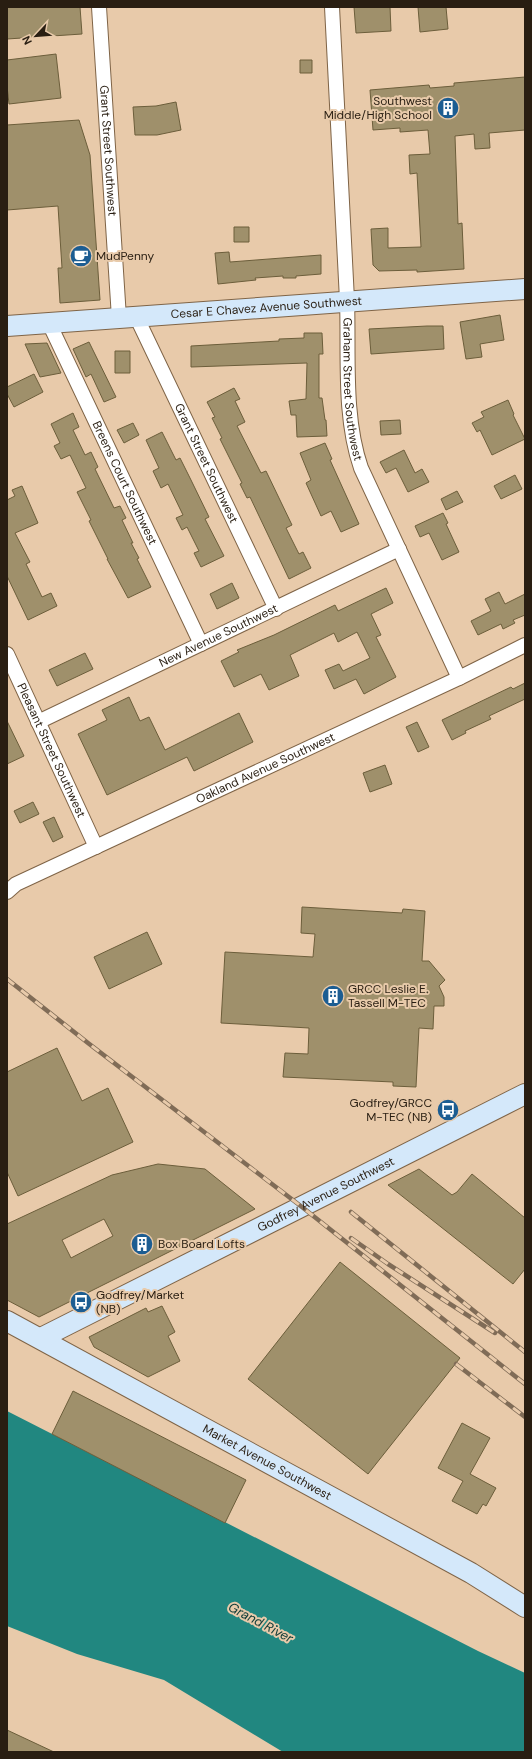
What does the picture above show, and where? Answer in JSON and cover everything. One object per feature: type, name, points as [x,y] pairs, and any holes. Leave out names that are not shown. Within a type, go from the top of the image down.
[{"type":"main road","name":"Cesar E Chavez Avenue Southwest","points":[[7,326],[525,289]]},
{"type":"main road","name":"Godfrey Avenue Southwest","points":[[40,1338],[525,1094]]},
{"type":"main road","name":"Market Avenue Southwest","points":[[7,1321],[461,1568],[525,1607]]},
{"type":"street","name":"Grant Street Southwest","points":[[99,7],[127,317],[276,609]]},
{"type":"street","name":"Graham Street Southwest","points":[[332,7],[347,301],[350,410],[354,448],[361,468],[459,678]]},
{"type":"street","name":"Breens Court Southwest","points":[[49,323],[201,644]]},
{"type":"street","name":"New Avenue Southwest","points":[[38,722],[399,550]]},
{"type":"street","name":"Oakland Avenue Southwest","points":[[7,892],[16,884],[459,678],[525,645]]},
{"type":"street","name":"Pleasant Street Southwest","points":[[7,654],[12,678],[38,722],[96,847]]},
{"type":"water","name":"Grand River","points":[[7,1411],[478,1651],[525,1673],[525,1752],[283,1752],[164,1680],[77,1654],[7,1626]]},
{"type":"building","points":[[7,7],[80,7],[82,34],[7,39]]},
{"type":"building","points":[[354,7],[390,7],[391,31],[356,33]]},
{"type":"building","points":[[418,7],[446,7],[448,29],[420,32]]},
{"type":"building","points":[[56,54],[61,98],[9,104],[7,60]]},
{"type":"building","points":[[300,60],[312,60],[312,73],[300,73]]},
{"type":"building","points":[[525,77],[525,130],[489,133],[490,148],[475,149],[474,134],[455,136],[458,224],[462,223],[464,269],[417,272],[417,270],[379,271],[373,265],[371,229],[388,228],[388,248],[421,247],[417,173],[410,174],[409,155],[430,154],[428,130],[400,132],[400,128],[373,130],[370,90],[429,85],[430,88],[454,86],[454,83]]},
{"type":"building","points":[[176,102],[181,130],[157,135],[135,135],[133,107],[156,106]]},
{"type":"building","points":[[79,120],[90,155],[100,300],[60,303],[58,268],[62,268],[58,206],[7,210],[7,125]]},
{"type":"building","points":[[234,227],[249,227],[249,242],[234,242]]},
{"type":"building","points":[[229,252],[230,262],[321,255],[321,274],[296,276],[296,278],[283,278],[283,276],[255,278],[256,280],[218,284],[215,253]]},
{"type":"building","points":[[500,315],[504,340],[480,344],[482,357],[466,359],[460,322]]},
{"type":"building","points":[[443,326],[444,349],[371,354],[369,329]]},
{"type":"building","points":[[304,333],[322,333],[323,354],[319,354],[319,398],[322,398],[327,436],[297,437],[296,415],[291,415],[289,401],[306,399],[307,363],[191,367],[191,346],[279,341],[279,339],[304,338]]},
{"type":"building","points":[[89,342],[116,397],[104,402],[91,374],[86,377],[73,349]]},
{"type":"building","points":[[47,343],[61,373],[40,377],[25,344]]},
{"type":"building","points":[[115,351],[130,351],[130,373],[115,373]]},
{"type":"building","points":[[34,374],[43,392],[14,407],[7,394],[7,387]]},
{"type":"building","points":[[234,388],[240,399],[235,401],[245,422],[237,426],[261,473],[266,471],[292,525],[286,528],[299,554],[303,552],[311,568],[289,579],[250,497],[247,498],[240,484],[242,483],[220,439],[222,438],[212,418],[215,417],[207,402]]},
{"type":"building","points":[[508,400],[514,414],[513,415],[525,439],[492,455],[480,430],[477,432],[472,423],[484,417],[481,412]]},
{"type":"building","points":[[73,413],[79,427],[73,430],[85,455],[91,452],[98,467],[95,469],[114,508],[120,506],[126,518],[122,520],[139,558],[137,559],[151,587],[128,598],[107,559],[89,521],[91,520],[77,492],[86,488],[70,455],[61,459],[54,446],[60,443],[51,424]]},
{"type":"building","points":[[400,420],[401,434],[381,435],[380,421]]},
{"type":"building","points":[[133,423],[139,435],[124,443],[117,430]]},
{"type":"building","points":[[162,432],[176,460],[180,458],[191,480],[209,517],[205,519],[224,556],[201,567],[194,553],[199,551],[187,527],[182,530],[176,518],[183,515],[168,484],[161,488],[153,471],[159,468],[146,440]]},
{"type":"building","points":[[325,443],[332,459],[330,460],[359,524],[341,532],[331,511],[321,516],[306,483],[311,480],[300,453]]},
{"type":"building","points":[[404,450],[415,473],[422,469],[429,482],[408,492],[396,468],[386,473],[380,462]]},
{"type":"building","points":[[515,475],[522,489],[501,499],[494,486]]},
{"type":"building","points":[[22,486],[38,523],[15,533],[30,562],[26,564],[42,597],[51,593],[57,606],[28,620],[7,576],[7,500],[15,496],[12,490]]},
{"type":"building","points":[[457,491],[463,502],[446,510],[441,499]]},
{"type":"building","points":[[443,513],[448,523],[446,524],[459,552],[442,560],[429,533],[420,537],[415,526]]},
{"type":"building","points":[[232,583],[239,598],[217,609],[210,594]]},
{"type":"building","points":[[386,588],[393,603],[371,614],[381,635],[376,637],[396,677],[364,694],[356,679],[334,689],[325,670],[339,664],[343,671],[370,658],[357,632],[338,642],[334,633],[290,655],[299,676],[269,690],[261,674],[234,687],[221,661],[239,652],[237,650],[274,635],[335,605],[338,611]]},
{"type":"building","points":[[499,592],[505,604],[525,594],[525,615],[513,620],[515,623],[503,629],[501,624],[478,635],[471,621],[491,611],[485,599]]},
{"type":"building","points":[[85,653],[93,669],[57,686],[49,670]]},
{"type":"building","points":[[525,683],[525,699],[489,716],[491,719],[465,731],[466,733],[452,740],[442,720],[511,687],[513,689]]},
{"type":"building","points":[[129,697],[140,721],[149,717],[165,750],[239,713],[253,742],[194,771],[187,757],[107,795],[78,734],[107,720],[102,710]]},
{"type":"building","points":[[7,721],[24,756],[7,764]]},
{"type":"building","points":[[417,722],[429,747],[418,752],[406,727]]},
{"type":"building","points":[[385,765],[392,784],[370,792],[363,773]]},
{"type":"building","points":[[33,802],[39,814],[20,823],[14,811]]},
{"type":"building","points":[[54,817],[63,837],[53,842],[43,822]]},
{"type":"building","name":"GRCC Leslie E. Tassell M-TEC","points":[[302,907],[402,913],[403,909],[425,911],[422,961],[429,961],[445,980],[439,986],[444,997],[444,1006],[434,1006],[433,1029],[419,1028],[416,1087],[393,1086],[393,1082],[283,1077],[285,1053],[308,1054],[309,1028],[221,1023],[225,952],[313,957],[315,934],[301,933]]},
{"type":"building","points":[[147,932],[162,964],[109,989],[94,957]]},
{"type":"building","points":[[57,1048],[82,1101],[108,1088],[133,1142],[18,1196],[7,1172],[7,1072]]},
{"type":"building","name":"Box Board Lofts","points":[[158,1164],[205,1169],[255,1209],[39,1317],[7,1300],[7,1224],[112,1175]],"holes":[[[104,1219],[113,1236],[71,1258],[62,1240]]]},
{"type":"building","points":[[419,1169],[452,1195],[457,1192],[472,1174],[525,1218],[525,1269],[513,1284],[388,1185]]},
{"type":"building","points":[[340,1262],[460,1358],[368,1474],[248,1379]]},
{"type":"building","points":[[162,1306],[175,1332],[168,1336],[180,1361],[148,1377],[94,1347],[89,1337],[146,1308],[148,1312]]},
{"type":"building","points":[[73,1391],[246,1480],[225,1523],[52,1434]]},
{"type":"building","points":[[462,1423],[490,1438],[470,1474],[496,1488],[486,1506],[483,1504],[477,1514],[452,1501],[463,1481],[438,1468]]},
{"type":"building","points":[[7,1730],[54,1752],[7,1752]]},
{"type":"railway","points":[[7,979],[302,1207],[525,1384]]},
{"type":"railway","points":[[351,1212],[525,1352]]},
{"type":"railway","points":[[351,1238],[388,1264],[495,1333]]},
{"type":"railway","points":[[456,1364],[525,1417]]},
{"type":"place","name":"Southwest Middle/High School","points":[[448,108]]},
{"type":"place","name":"MudPenny","points":[[81,256]]},
{"type":"place","name":"GRCC Leslie E. Tassell M-TEC","points":[[333,996]]},
{"type":"place","name":"Godfrey/GRCC M-TEC (NB)","points":[[448,1110]]},
{"type":"place","name":"Box Board Lofts","points":[[142,1244]]},
{"type":"place","name":"Godfrey/Market (NB)","points":[[81,1302]]}]
